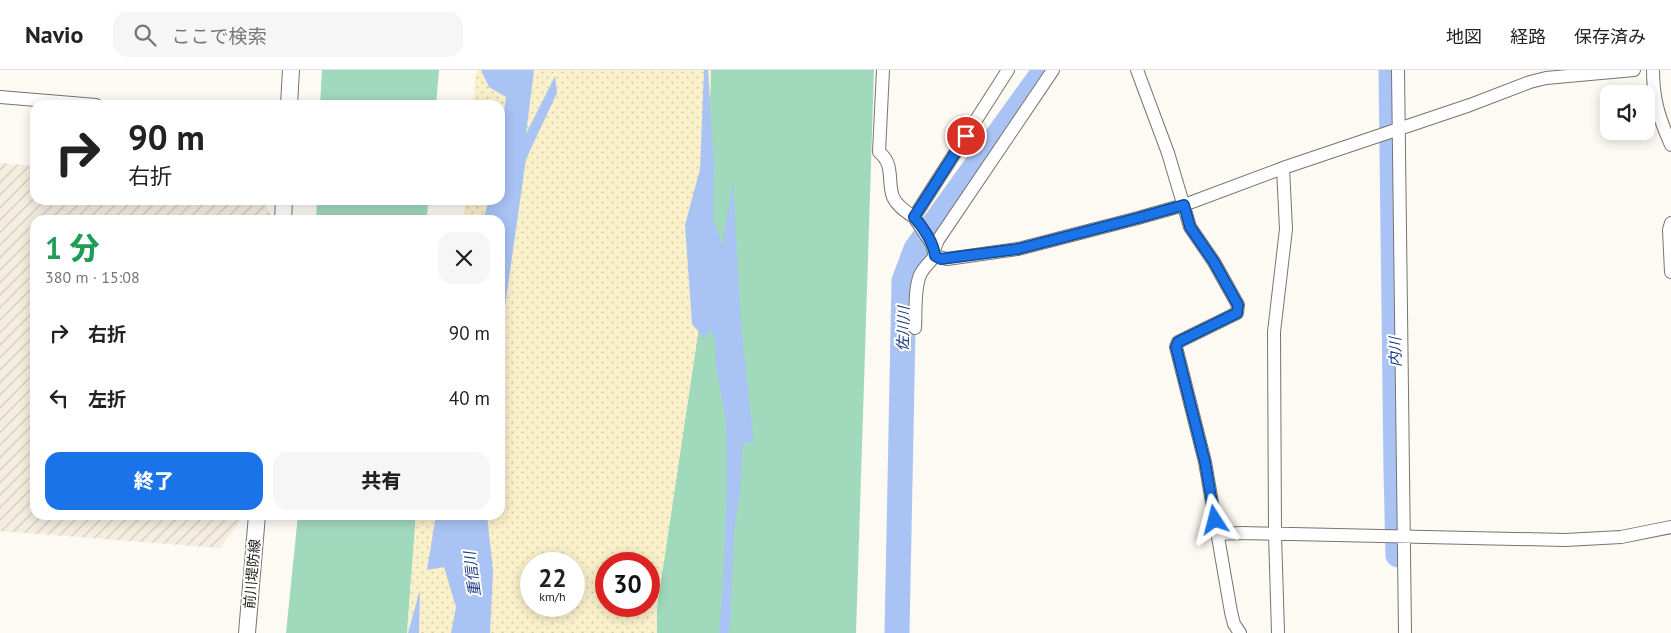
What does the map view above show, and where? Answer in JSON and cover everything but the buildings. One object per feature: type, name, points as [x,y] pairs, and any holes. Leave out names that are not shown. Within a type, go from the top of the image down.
[{"type":"street","points":[[289,100],[291,70]]},
{"type":"street","points":[[883,70],[879,152],[886,158],[894,198],[898,205],[916,220],[934,250],[947,259],[1018,249],[1184,205],[1283,168],[1530,82],[1546,78],[1634,70]]},
{"type":"street","points":[[916,220],[1008,70]]},
{"type":"street","points":[[914,328],[920,276],[938,240],[1053,70]]},
{"type":"street","points":[[1137,70],[1168,153],[1190,227],[1214,262],[1238,305],[1237,313],[1178,342],[1176,347],[1205,462],[1231,612],[1234,624],[1240,633]]},
{"type":"street","points":[[1398,70],[1405,633]]},
{"type":"street","points":[[1653,70],[1659,118],[1671,145]]},
{"type":"street","points":[[0,97],[36,100]]},
{"type":"street","points":[[1278,633],[1275,534],[1274,332],[1286,229],[1283,168]]},
{"type":"street","points":[[1671,223],[1669,230],[1671,272]]},
{"type":"street","name":"前川堤防線","points":[[247,633],[256,520]]},
{"type":"street","points":[[1217,534],[1242,532],[1587,540],[1671,527]]},
{"type":"shaded area","points":[[0,163],[30,166],[30,205],[265,205],[271,215],[30,215],[30,520],[241,520],[220,548],[0,531]]},
{"type":"green space","points":[[322,70],[439,70],[436,100],[320,100]]},
{"type":"green space","points":[[711,70],[874,70],[856,633],[657,633],[657,617],[660,617],[660,587],[702,306]]},
{"type":"green space","points":[[317,205],[428,205],[427,215],[316,215]]},
{"type":"green space","points":[[297,520],[416,520],[407,633],[286,633]]},
{"type":"sand","points":[[478,70],[711,70],[702,306],[660,587],[660,552],[595,552],[595,617],[657,617],[657,633],[407,633],[416,520],[505,520],[505,215],[464,215],[465,205],[505,205],[505,100],[473,100],[475,79]]},
{"type":"water","points":[[481,70],[534,70],[526,134],[555,76],[557,93],[526,159],[505,306],[505,215],[484,215],[488,205],[505,205],[506,97],[489,87]]},
{"type":"water","points":[[704,70],[708,70],[714,168],[713,219],[722,245],[733,182],[741,325],[754,443],[743,443],[740,491],[734,532],[730,625],[728,633],[719,633],[727,483],[726,421],[716,366],[715,338],[709,329],[705,339],[692,324],[685,225],[700,169]]},
{"type":"water","name":"重信川","points":[[435,520],[488,520],[493,571],[490,633],[451,633],[456,607],[444,567],[427,570]]},
{"type":"water","points":[[420,590],[419,633],[408,633]]},
{"type":"waterway","name":"佐川川","points":[[897,633],[904,281],[916,249],[1045,70]]},
{"type":"waterway","name":"内川","points":[[1391,70],[1398,555]]},
{"type":"route","points":[[966,136],[914,217],[934,250],[935,256],[941,259],[1018,249],[1184,205],[1190,227],[1214,262],[1238,305],[1237,313],[1178,342],[1176,347],[1205,462],[1215,520]]}]
